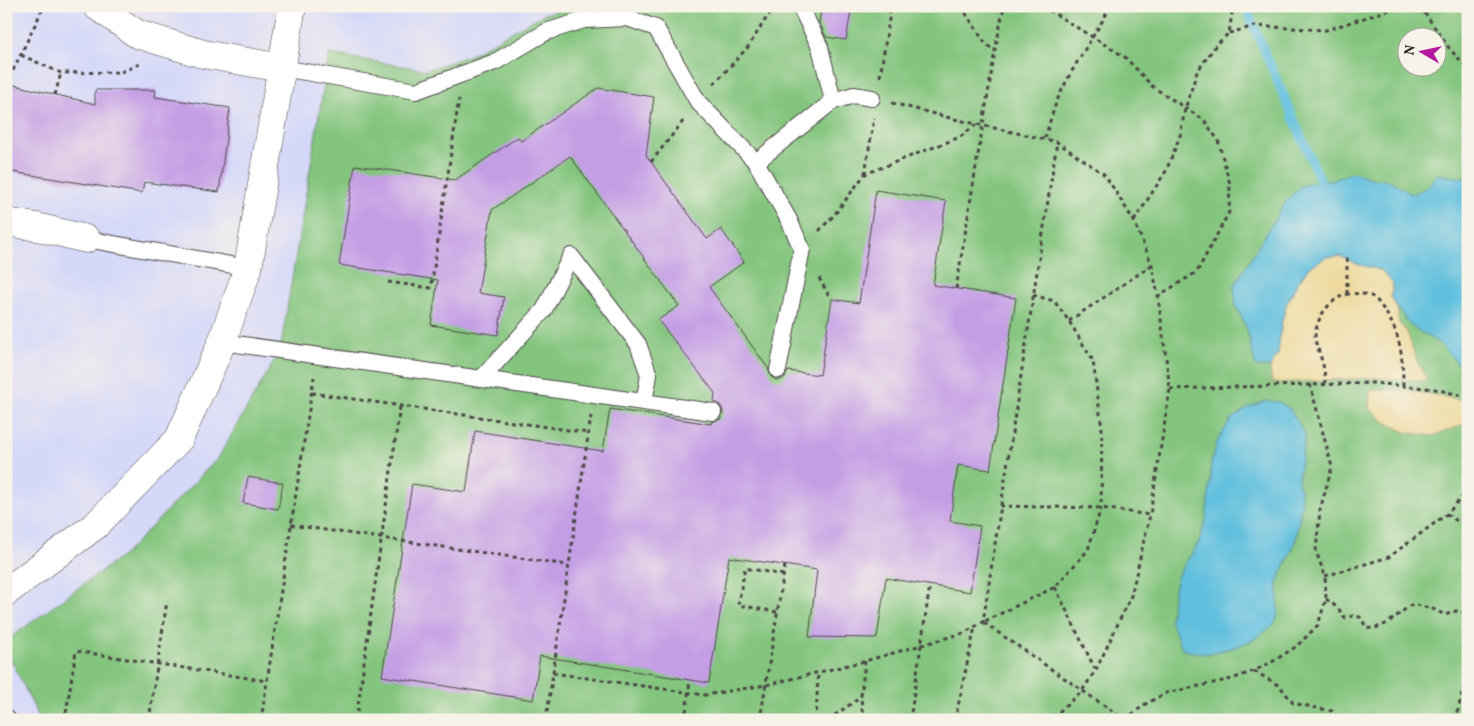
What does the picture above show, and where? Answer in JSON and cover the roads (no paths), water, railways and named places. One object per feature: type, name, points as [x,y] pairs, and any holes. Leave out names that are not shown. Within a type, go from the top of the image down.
[{"type":"street","points":[[97,6],[137,34],[203,54],[282,68]]},
{"type":"street","points":[[6,592],[96,525],[179,439],[222,342],[248,268],[292,6]]},
{"type":"street","points":[[6,222],[37,227],[86,240]]},
{"type":"lane","points":[[800,6],[820,47],[832,101]]},
{"type":"lane","points":[[282,68],[416,91],[494,62],[546,32],[584,20],[628,18],[656,28],[698,102],[756,162],[789,220],[802,249],[778,370]]},
{"type":"lane","points":[[756,162],[832,101],[854,95],[872,98]]},
{"type":"lane","points":[[86,240],[248,268]]},
{"type":"lane","points":[[481,379],[544,310],[571,256],[638,344],[648,374],[644,402]]},
{"type":"lane","points":[[222,342],[713,412]]},
{"type":"water","points":[[1352,172],[1375,179],[1391,181],[1411,194],[1426,188],[1437,174],[1468,179],[1468,365],[1458,364],[1440,344],[1411,326],[1397,308],[1391,296],[1393,284],[1381,270],[1360,265],[1340,256],[1326,257],[1308,268],[1296,285],[1286,305],[1281,325],[1278,354],[1270,367],[1256,367],[1247,329],[1236,306],[1234,286],[1286,201],[1301,186],[1320,180],[1334,180]]},
{"type":"water","points":[[1265,401],[1279,402],[1289,408],[1305,436],[1298,479],[1302,502],[1295,543],[1278,581],[1278,615],[1274,624],[1255,639],[1236,647],[1207,654],[1183,650],[1170,620],[1174,589],[1178,575],[1199,542],[1206,519],[1211,462],[1217,442],[1231,419],[1249,407]]},
{"type":"waterway","points":[[1245,6],[1320,180]]}]
